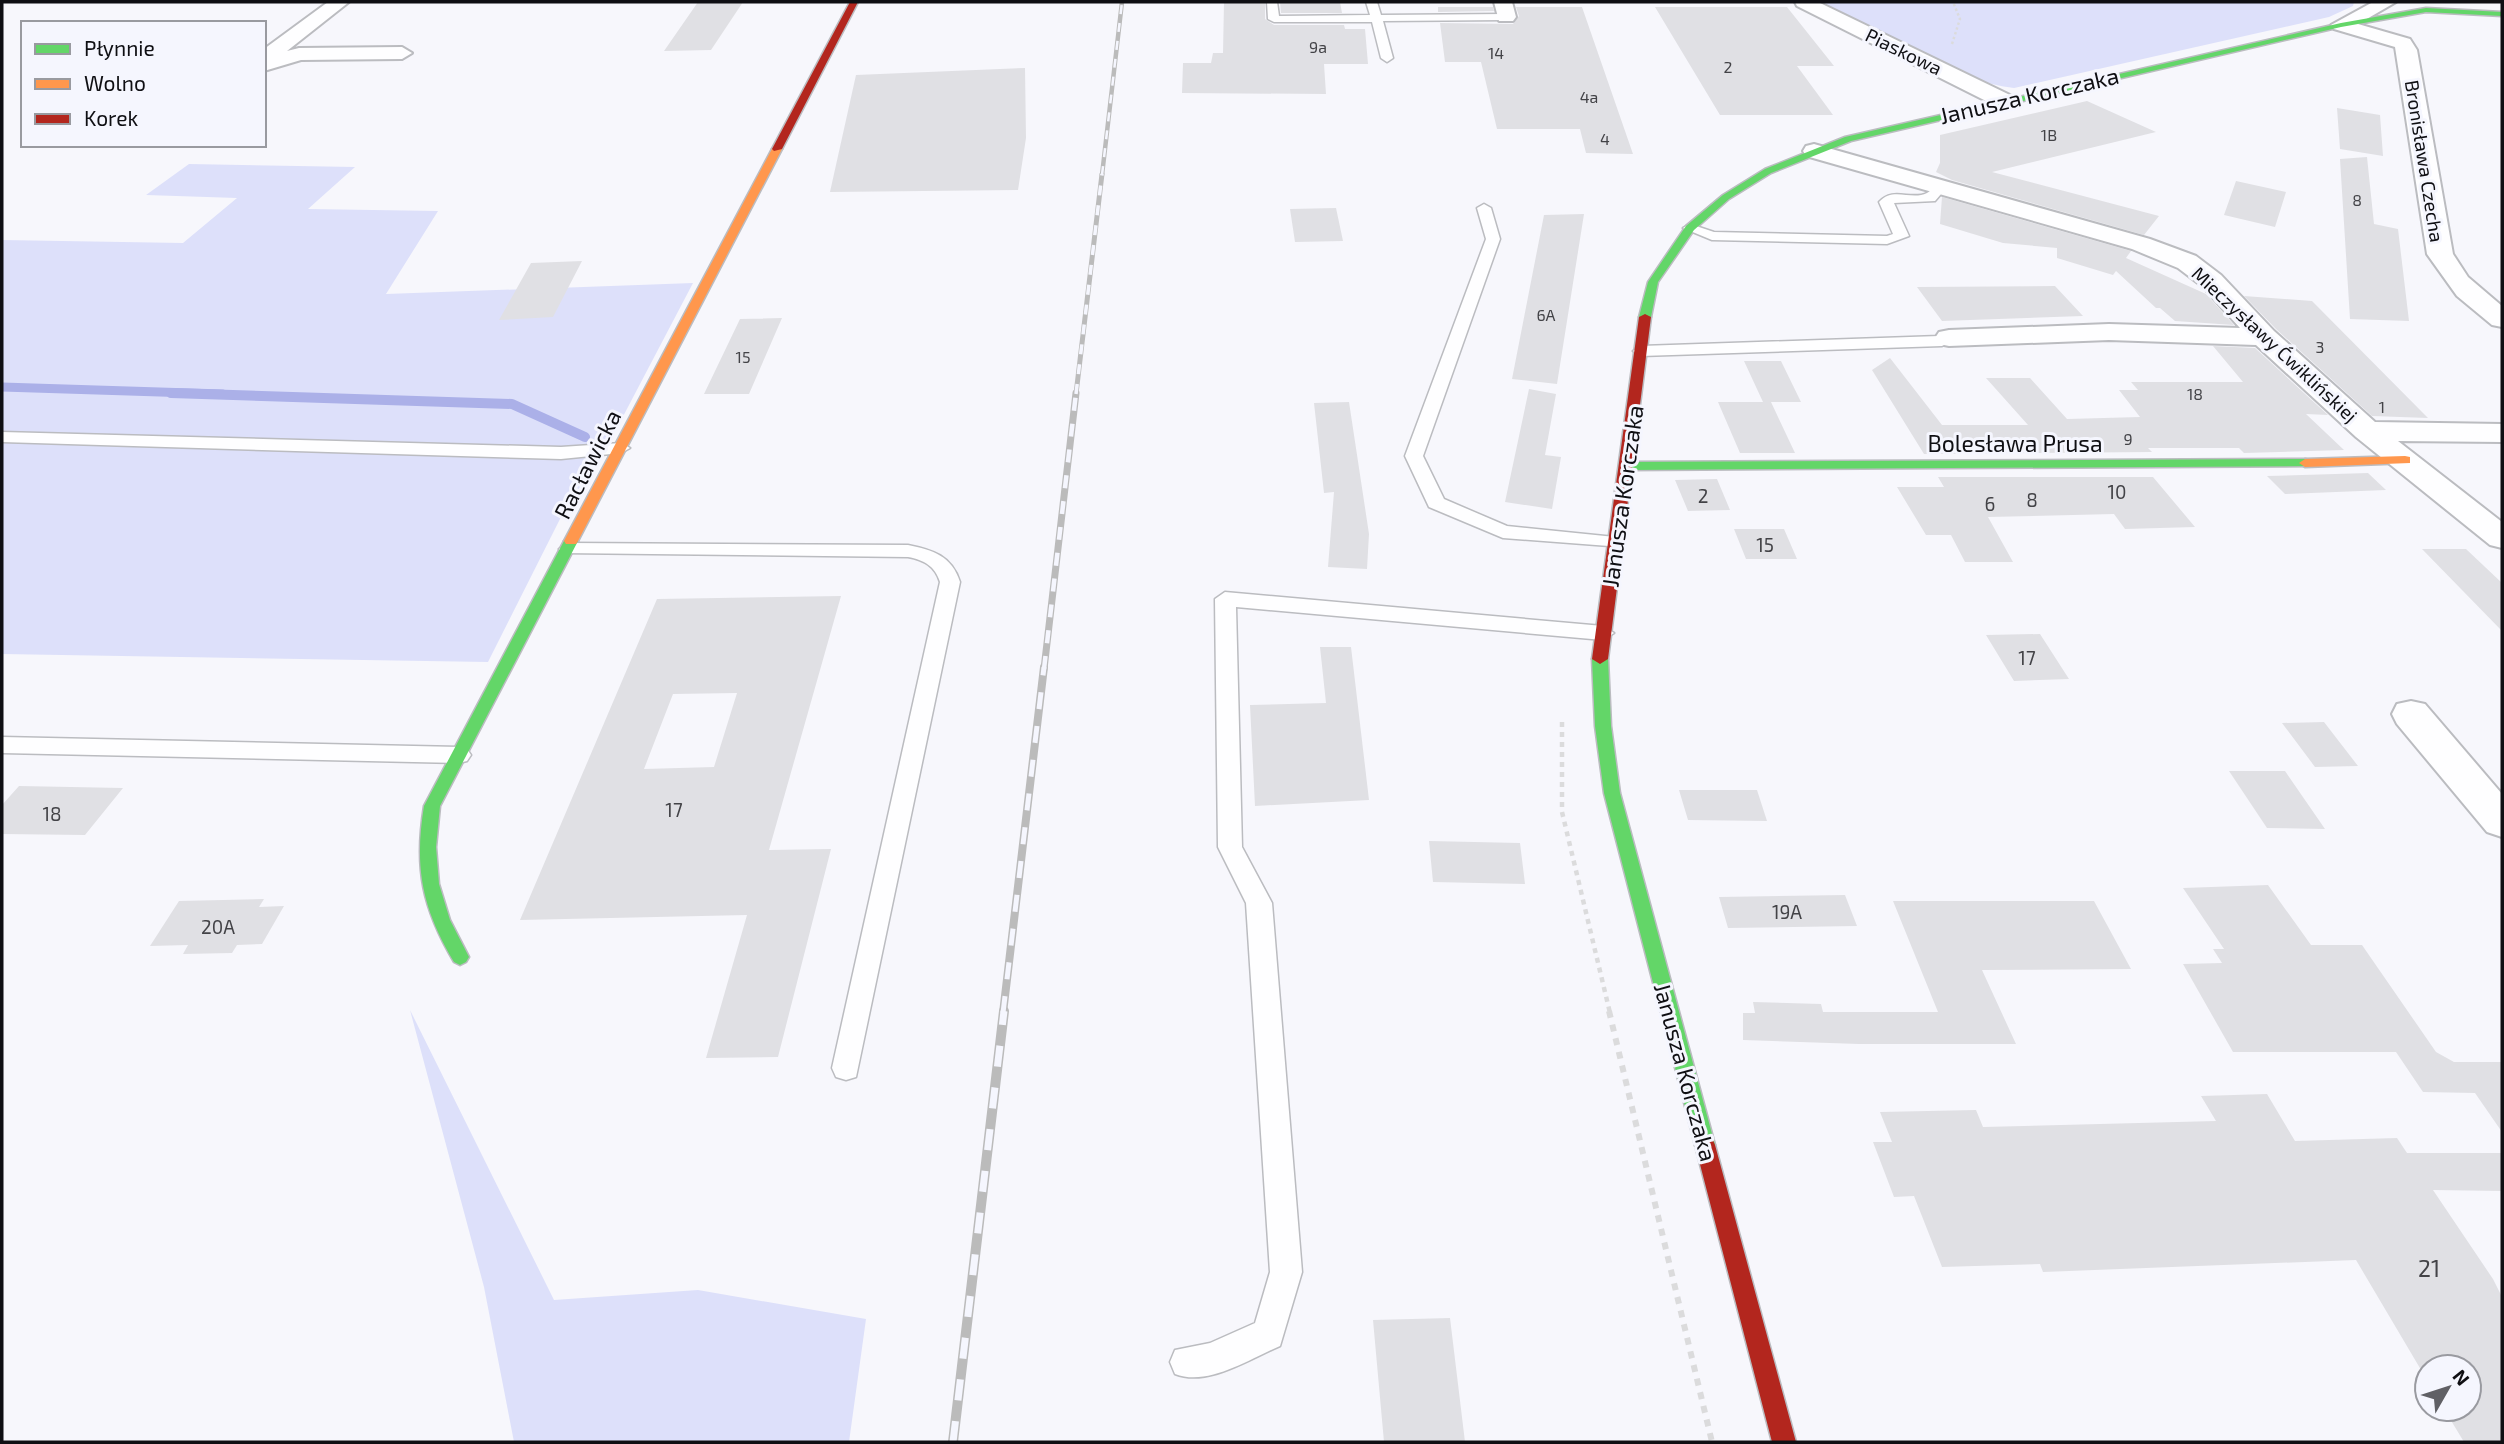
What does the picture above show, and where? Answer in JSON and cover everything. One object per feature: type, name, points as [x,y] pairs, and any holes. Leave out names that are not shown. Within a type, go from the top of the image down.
[{"type":"street","points":[[266,58],[340,2]]},
{"type":"street","name":"Racławicka","points":[[460,957],[446,938],[429,876],[425,844],[432,806],[854,2]]},
{"type":"street","name":"Piaskowa","points":[[1804,2],[2004,101]]},
{"type":"street","points":[[2477,2],[2502,7]]},
{"type":"street","name":"Janusza Korczaka","points":[[2341,25],[2379,4]]},
{"type":"street","name":"Janusza Korczaka","points":[[1783,1442],[1612,793],[1601,703],[1599,669],[1603,633],[1641,351],[1653,282],[1690,228],[1726,197],[1768,171],[1814,151],[1879,130],[2431,6],[2502,14]]},
{"type":"street","name":"Bronisława Czecha","points":[[2341,25],[2403,43],[2407,50],[2440,254],[2448,271],[2461,288],[2502,319]]},
{"type":"street","points":[[266,64],[299,54],[402,53]]},
{"type":"street","name":"Mieczysławy Ćwiklińskiej","points":[[1814,151],[2141,244],[2187,262],[2211,281],[2264,337],[2367,431],[2502,538]]},
{"type":"street","points":[[1949,338],[2109,332],[2264,337]]},
{"type":"street","points":[[2367,431],[2502,433]]},
{"type":"street","name":"Bolesława Prusa","points":[[1626,466],[2248,465],[2405,460]]},
{"type":"street","points":[[2411,714],[2502,821]]},
{"type":"lane","points":[[1272,2],[1274,19],[1378,19],[1504,10]]},
{"type":"lane","points":[[1373,2],[1387,58]]},
{"type":"lane","points":[[1690,228],[1712,236],[1887,240],[1902,236],[1886,202],[1891,198],[1930,198],[1940,187]]},
{"type":"lane","points":[[1484,208],[1493,239],[1413,456],[1436,503],[1503,532],[1615,543]]},
{"type":"lane","points":[[1641,351],[1942,341],[1949,338]]},
{"type":"lane","points":[[2,437],[561,453],[621,448]]},
{"type":"lane","points":[[569,549],[908,551],[926,554],[939,561],[948,572],[950,582],[846,1069]]},
{"type":"lane","points":[[1187,1363],[1211,1359],[1268,1334],[1286,1272],[1259,903],[1230,847],[1225,599],[1603,633]]},
{"type":"lane","points":[[2,745],[459,755]]},
{"type":"shaded area","points":[[1817,2],[2354,2],[2353,6],[2329,17],[2014,88],[1965,76],[1939,65]]},
{"type":"shaded area","points":[[189,164],[355,167],[308,209],[438,211],[386,294],[693,283],[618,426],[560,519],[488,662],[2,654],[2,240],[183,243],[237,198],[146,195]]},
{"type":"shaded area","points":[[410,1010],[554,1300],[698,1290],[866,1319],[849,1442],[514,1442],[484,1287]]},
{"type":"building","points":[[698,2],[743,2],[711,50],[664,51]]},
{"type":"building","points":[[1224,2],[1265,2],[1265,19],[1274,25],[1344,25],[1345,29],[1365,29],[1368,64],[1324,64],[1326,94],[1182,93],[1183,63],[1211,63],[1213,53],[1223,53]]},
{"type":"building","points":[[1280,2],[1340,2],[1342,13],[1281,13]]},
{"type":"building","points":[[1438,7],[1493,7],[1494,11],[1438,12]]},
{"type":"building","points":[[1516,7],[1582,7],[1633,154],[1586,153],[1580,129],[1497,129],[1481,62],[1445,62],[1440,23],[1513,24],[1519,16]]},
{"type":"building","points":[[1655,7],[1787,7],[1834,66],[1797,66],[1833,115],[1720,115]]},
{"type":"building","points":[[1025,68],[1026,138],[1018,190],[830,192],[856,75]]},
{"type":"building","points":[[2087,101],[2156,132],[1992,172],[2159,216],[2144,235],[1952,180],[1936,172],[1940,163],[1940,135]]},
{"type":"building","points":[[2337,108],[2380,115],[2383,156],[2340,149]]},
{"type":"building","points":[[2367,157],[2374,224],[2398,229],[2409,321],[2350,319],[2340,159]]},
{"type":"building","points":[[2236,181],[2286,192],[2275,227],[2224,215]]},
{"type":"building","points":[[1942,197],[2131,251],[2126,258],[2206,294],[2234,325],[2175,321],[2160,308],[2156,308],[2116,271],[2113,275],[2057,258],[2057,248],[2003,243],[1940,224]]},
{"type":"building","points":[[1336,208],[1343,241],[1295,242],[1290,209]]},
{"type":"building","points":[[1584,214],[1557,384],[1512,379],[1544,215]]},
{"type":"building","points":[[582,261],[553,317],[499,320],[531,263]]},
{"type":"building","points":[[2055,286],[2083,316],[1942,321],[1917,287]]},
{"type":"building","points":[[2244,296],[2312,301],[2428,418],[2372,416],[2276,329]]},
{"type":"building","points":[[782,318],[749,394],[704,394],[740,319]]},
{"type":"building","points":[[2213,346],[2255,348],[2328,415],[2306,414],[2344,450],[2244,453],[2239,448],[2148,448],[2152,452],[1924,454],[1872,370],[1890,358],[1942,425],[2028,425],[1986,378],[2030,378],[2067,419],[2140,417],[2119,390],[2138,390],[2131,382],[2243,382]]},
{"type":"building","points":[[1744,361],[1781,361],[1801,402],[1771,402],[1795,453],[1740,453],[1718,402],[1763,402]]},
{"type":"building","points":[[1529,389],[1556,394],[1545,455],[1561,457],[1552,509],[1505,502]]},
{"type":"building","points":[[1349,402],[1369,534],[1367,569],[1328,567],[1334,492],[1324,493],[1314,403]]},
{"type":"building","points":[[2368,473],[2386,490],[2285,494],[2267,476]]},
{"type":"building","points":[[1938,477],[2153,477],[2195,527],[2125,529],[2114,514],[1988,517],[2013,562],[1965,562],[1951,535],[1926,535],[1897,487],[1944,487]]},
{"type":"building","points":[[1717,479],[1730,510],[1688,511],[1675,480]]},
{"type":"building","points":[[1734,529],[1784,529],[1797,559],[1746,559]]},
{"type":"building","points":[[2422,549],[2466,549],[2502,583],[2502,631]]},
{"type":"building","points":[[841,596],[769,850],[831,849],[778,1057],[706,1058],[747,915],[520,920],[657,599]],"holes":[[[737,693],[714,767],[644,769],[673,694]]]},
{"type":"building","points":[[2040,634],[2069,679],[2014,681],[1986,635]]},
{"type":"building","points":[[1320,647],[1351,647],[1369,800],[1255,806],[1250,705],[1326,703]]},
{"type":"building","points":[[2324,722],[2358,766],[2315,767],[2282,723]]},
{"type":"building","points":[[2229,771],[2285,771],[2325,829],[2267,828]]},
{"type":"building","points":[[19,786],[123,788],[85,835],[2,834],[2,805]]},
{"type":"building","points":[[1679,790],[1757,790],[1767,821],[1688,820]]},
{"type":"building","points":[[1429,841],[1520,843],[1525,884],[1433,882]]},
{"type":"building","points":[[2268,885],[2311,945],[2362,945],[2436,1052],[2454,1062],[2502,1062],[2502,1132],[2475,1093],[2423,1092],[2396,1052],[2233,1052],[2183,964],[2222,963],[2213,949],[2224,949],[2183,888]]},
{"type":"building","points":[[1845,895],[1857,926],[1728,928],[1719,897]]},
{"type":"building","points":[[264,899],[259,907],[284,906],[262,944],[237,945],[232,953],[183,954],[188,945],[150,946],[179,901]]},
{"type":"building","points":[[1893,901],[2094,901],[2131,969],[1982,970],[2016,1044],[1859,1044],[1743,1040],[1743,1013],[1755,1013],[1753,1002],[1821,1004],[1823,1012],[1938,1012]]},
{"type":"building","points":[[2267,1094],[2295,1141],[2397,1138],[2407,1153],[2502,1153],[2502,1191],[2433,1190],[2493,1279],[2502,1297],[2502,1442],[2464,1442],[2452,1423],[2483,1423],[2483,1353],[2413,1353],[2413,1356],[2356,1260],[2043,1272],[2040,1264],[1942,1267],[1914,1196],[1894,1197],[1873,1142],[1892,1142],[1880,1112],[1976,1110],[1983,1127],[2216,1121],[2201,1096]]},
{"type":"building","points":[[1450,1318],[1465,1442],[1384,1442],[1373,1320]]},
{"type":"waterway","points":[[2,387],[223,394]]},
{"type":"waterway","points":[[171,393],[512,404],[585,437]]},
{"type":"railway","points":[[1102,175],[1122,2]]},
{"type":"railway","points":[[1076,394],[1102,174]]},
{"type":"railway","points":[[1044,669],[1076,393]]},
{"type":"railway","points":[[1003,1013],[1044,667]]},
{"type":"railway","points":[[953,1442],[1004,1011]]},
{"type":"traffic: fast","points":[[1645,317],[1653,282],[1690,228],[1726,197],[1768,171],[1848,139],[2341,25],[2426,10],[2502,14]]},
{"type":"traffic: fast","points":[[1626,466],[2305,463]]},
{"type":"traffic: fast","points":[[460,957],[441,920],[430,884],[427,847],[432,806],[571,541]]},
{"type":"traffic: fast","points":[[1600,659],[1603,726],[1612,793],[1705,1145]]},
{"type":"traffic: slow","points":[[571,541],[777,149]]},
{"type":"traffic: slow","points":[[2305,463],[2405,460]]},
{"type":"traffic: jam","points":[[777,149],[854,2]]},
{"type":"traffic: jam","points":[[1600,659],[1645,317]]},
{"type":"traffic: jam","points":[[1705,1145],[1784,1442]]}]
